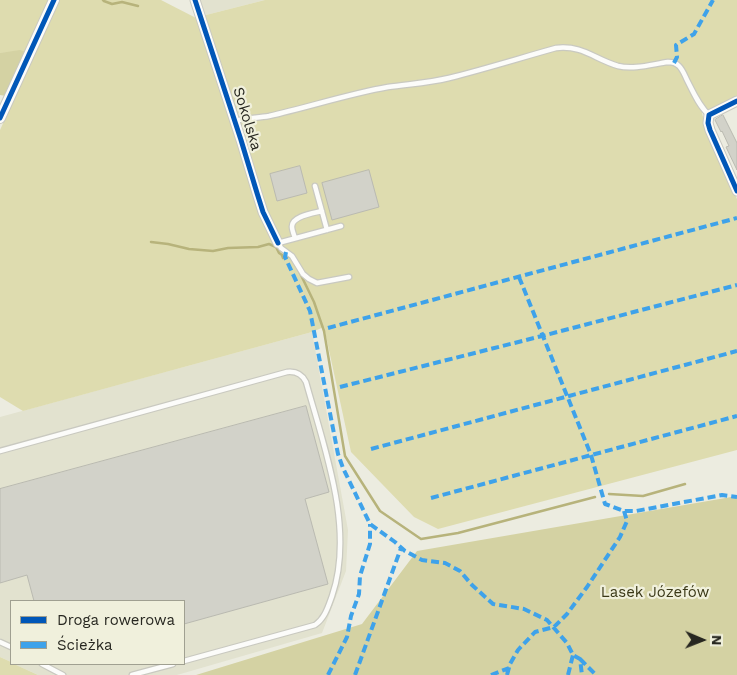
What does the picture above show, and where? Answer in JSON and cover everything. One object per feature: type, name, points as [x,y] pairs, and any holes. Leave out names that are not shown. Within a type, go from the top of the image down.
[{"type":"street","points":[[0,118],[54,0]]},
{"type":"street","name":"Sokolska","points":[[196,0],[259,199],[278,243]]},
{"type":"street","points":[[737,101],[708,115],[710,130],[737,191]]},
{"type":"lane","points":[[235,121],[246,118],[258,118],[388,87],[448,78],[564,47],[578,49],[619,66],[674,63],[682,71],[708,115]]},
{"type":"lane","points":[[315,186],[327,230]]},
{"type":"lane","points":[[295,238],[292,226],[293,221],[299,217],[322,211]]},
{"type":"lane","points":[[341,226],[278,243],[281,248],[292,256],[303,274],[309,279],[317,282],[349,276]]},
{"type":"lane","points":[[0,451],[287,372],[303,376],[336,493],[340,553],[336,586],[329,604],[324,616],[315,625],[185,661]]},
{"type":"lane","points":[[44,665],[63,675]]},
{"type":"lane","points":[[132,675],[169,665]]},
{"type":"shaded area","points":[[0,0],[50,0],[26,52],[0,53]]},
{"type":"shaded area","points":[[60,0],[161,0],[198,19],[206,15],[265,0],[737,0],[737,99],[702,113],[707,132],[737,199],[737,450],[438,529],[414,517],[351,452],[324,327],[312,332],[23,411],[0,397],[0,130]]},
{"type":"shaded area","points":[[200,0],[265,0],[206,15]]},
{"type":"shaded area","points":[[312,332],[348,530],[346,571],[322,633],[177,675],[38,675],[16,665],[185,665],[185,600],[10,600],[10,662],[0,657],[0,417]]},
{"type":"shaded area","points":[[0,657],[10,662],[10,665],[16,665],[38,675],[0,675]]},
{"type":"green space","points":[[20,50],[26,52],[6,96],[0,95],[0,53]]},
{"type":"green space","name":"Lasek Józefów","points":[[737,496],[737,675],[196,675],[362,624],[417,551]]},
{"type":"building","points":[[723,115],[737,143],[737,170],[726,147],[729,146],[715,120]]},
{"type":"building","points":[[300,166],[307,193],[277,201],[270,174]]},
{"type":"building","points":[[369,170],[379,207],[332,220],[322,183]]},
{"type":"building","points":[[306,406],[329,492],[305,499],[328,584],[185,624],[185,600],[34,600],[27,575],[0,583],[0,489]]},
{"type":"waterway","points":[[103,0],[112,4],[122,2],[138,6]]},
{"type":"waterway","points":[[151,242],[213,251],[228,248],[258,247],[269,244],[276,247],[283,258],[290,256],[291,258]]},
{"type":"waterway","points":[[298,269],[314,302],[324,331],[345,456],[380,511],[421,539],[458,533],[595,497]]},
{"type":"waterway","points":[[609,494],[643,496],[685,484]]},
{"type":"marked path","points":[[674,63],[677,57],[676,45],[694,34],[713,0]]},
{"type":"marked path","points":[[328,328],[737,218]]},
{"type":"marked path","points":[[286,252],[285,257],[310,311],[338,454],[370,524],[405,551],[422,560],[445,563],[460,571],[493,604],[524,609],[547,620],[567,643],[573,655],[580,659],[582,675]]},
{"type":"marked path","points":[[519,277],[591,455],[605,504],[624,511],[636,511],[722,495],[737,497]]},
{"type":"marked path","points":[[340,387],[737,285]]},
{"type":"marked path","points":[[371,449],[737,351]]},
{"type":"marked path","points":[[431,498],[737,416]]},
{"type":"marked path","points":[[507,675],[510,664],[518,650],[535,632],[554,627],[567,614],[587,587],[620,537],[627,521],[624,511]]},
{"type":"marked path","points":[[328,675],[347,637],[351,616],[359,594],[360,576],[370,544],[370,524]]},
{"type":"marked path","points":[[355,675],[401,548]]},
{"type":"marked path","points":[[568,675],[573,655]]},
{"type":"marked path","points":[[580,659],[596,675]]},
{"type":"marked path","points":[[491,675],[509,668]]},
{"type":"cycle path","points":[[0,118],[54,0]]},
{"type":"cycle path","points":[[195,0],[263,212],[278,243]]},
{"type":"cycle path","points":[[737,101],[709,115],[708,123],[737,191]]}]
